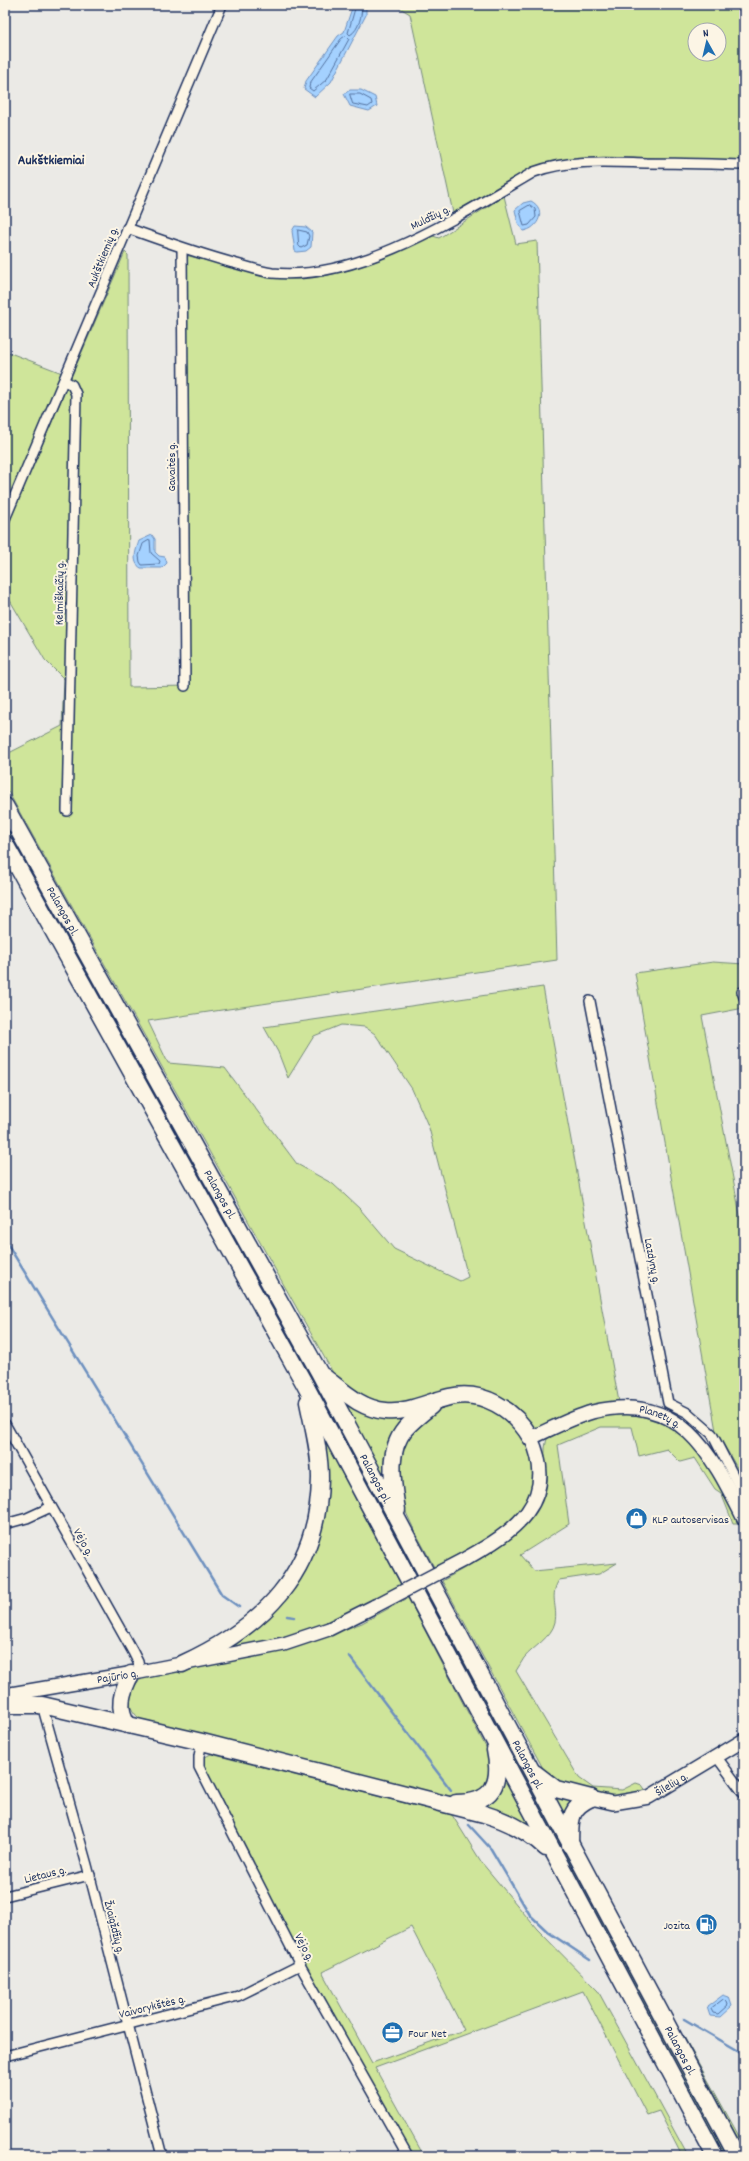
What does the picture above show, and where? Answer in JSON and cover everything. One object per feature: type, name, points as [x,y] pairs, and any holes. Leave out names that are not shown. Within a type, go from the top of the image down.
[{"type":"highway","name":"Palangos pl.","points":[[5,806],[319,1372],[737,2156]]},
{"type":"highway","name":"Palangos pl.","points":[[5,844],[304,1383],[715,2156]]},
{"type":"highway","points":[[319,1372],[357,1402],[386,1411],[405,1410],[458,1396],[487,1399],[512,1414],[531,1438]]},
{"type":"highway","points":[[182,1664],[207,1652],[233,1636],[264,1613],[294,1575],[304,1555],[318,1506],[320,1478],[317,1444],[304,1383]]},
{"type":"highway","points":[[399,1523],[393,1483],[394,1455],[405,1429],[434,1402]]},
{"type":"highway","points":[[128,1724],[121,1715],[121,1705],[123,1692],[135,1673]]},
{"type":"highway","points":[[5,1705],[42,1705],[128,1724],[505,1820],[532,1834],[556,1857]]},
{"type":"highway","points":[[443,1803],[476,1802],[490,1792],[495,1784],[498,1772],[492,1738]]},
{"type":"highway","points":[[531,1770],[556,1789],[591,1798]]},
{"type":"highway","points":[[570,1845],[572,1816],[576,1806],[591,1798]]},
{"type":"main road","name":"Planetų g.","points":[[531,1438],[576,1417],[607,1409],[638,1409],[664,1417],[691,1433],[708,1452],[744,1519]]},
{"type":"main road","name":"Pajūrio g.","points":[[5,1695],[135,1673],[277,1645],[306,1637],[345,1622],[465,1559],[511,1530],[530,1509],[536,1495],[539,1472],[536,1454],[531,1438]]},
{"type":"main road","name":"Pajūrio g.","points":[[5,1701],[52,1688]]},
{"type":"main road","name":"Šilelių g.","points":[[591,1798],[613,1803],[627,1802],[649,1796],[744,1740]]},
{"type":"street","name":"Aukštkiemių g.","points":[[5,519],[65,381],[127,228],[222,5]]},
{"type":"street","name":"Muldžių g.","points":[[127,228],[182,248],[270,272],[292,274],[318,272],[360,262],[440,226],[534,172],[548,167],[566,163],[612,162],[744,165]]},
{"type":"street","name":"Gavaitės g.","points":[[182,248],[185,686]]},
{"type":"street","name":"Kelmiškaičių g.","points":[[65,381],[72,385],[76,394],[66,811]]},
{"type":"street","name":"Lazdynų g.","points":[[590,1001],[668,1403],[688,1413],[712,1434],[744,1496]]},
{"type":"street","name":"Vėjo g.","points":[[5,1424],[135,1657],[135,1673]]},
{"type":"street","points":[[5,1524],[27,1518],[51,1507]]},
{"type":"street","name":"Žvaigždžių g.","points":[[42,1705],[90,1875],[162,2156]]},
{"type":"street","name":"Vėjo g.","points":[[202,1742],[199,1756],[199,1767],[300,1965],[408,2156]]},
{"type":"street","points":[[716,1756],[744,1794]]},
{"type":"street","name":"Lietaus g.","points":[[5,1896],[90,1875]]},
{"type":"street","name":"Vaivorykštės g.","points":[[5,2056],[238,1996],[300,1965]]},
{"type":"green space","points":[[395,5],[744,5],[744,161],[603,156],[562,160],[535,167],[453,213],[410,14]]},
{"type":"green space","points":[[504,196],[516,244],[537,241],[557,960],[148,1021],[168,1063],[225,1068],[297,1164],[333,1184],[360,1209],[394,1249],[460,1281],[468,1277],[429,1128],[412,1089],[375,1034],[365,1027],[341,1025],[314,1036],[288,1078],[278,1052],[264,1027],[543,987],[619,1402],[541,1428],[535,1427],[505,1402],[372,1404],[337,1380],[5,786],[5,755],[62,726],[64,679],[45,660],[5,592],[5,531],[125,252],[128,255],[129,687],[190,686],[185,255],[273,276],[302,278],[318,277],[334,274],[369,263],[433,236],[439,238]]},
{"type":"green space","points":[[5,351],[62,373],[5,508]]},
{"type":"green space","points":[[5,819],[332,1410],[729,2156],[722,2156],[268,1304],[5,831]]},
{"type":"green space","points":[[713,962],[744,964],[744,1008],[702,1016],[744,1236],[744,1480],[716,1431],[635,973]]},
{"type":"green space","points":[[341,1395],[414,1415],[389,1488]]},
{"type":"green space","points":[[471,1403],[495,1409],[526,1438],[533,1459],[534,1482],[529,1499],[510,1524],[487,1539],[434,1567],[414,1530],[403,1504],[399,1465],[401,1450],[406,1436],[414,1425],[425,1416],[438,1409]]},
{"type":"green space","points":[[600,1414],[635,1414],[671,1426],[694,1446],[713,1469],[739,1523],[733,1523],[721,1493],[715,1489],[695,1458],[680,1462],[667,1449],[639,1456],[632,1427],[601,1427],[558,1445],[569,1524],[520,1555],[534,1571],[617,1563],[599,1574],[559,1580],[554,1596],[556,1617],[553,1627],[546,1637],[524,1658],[516,1671],[579,1778],[593,1788],[622,1790],[636,1783],[642,1785],[647,1792],[607,1798],[550,1779],[442,1581],[489,1554],[518,1532],[529,1519],[539,1503],[545,1486],[545,1447],[549,1435]]},
{"type":"green space","points":[[320,1432],[401,1585],[347,1615],[294,1634],[220,1651],[307,1561]]},
{"type":"green space","points":[[408,1598],[490,1755],[488,1787],[467,1800],[441,1796],[146,1723],[134,1713],[131,1707],[130,1696],[132,1690],[142,1677],[316,1640],[362,1623]]},
{"type":"green space","points":[[211,1754],[452,1815],[482,1863],[537,1929],[598,1991],[688,2156],[682,2156],[659,2111],[647,2115],[583,1991],[375,2068],[424,2156],[413,2156],[312,1979],[205,1771],[202,1763],[205,1757]],"holes":[[[411,1927],[464,2030],[372,2063],[322,1972]]]},
{"type":"green space","points":[[502,1770],[533,1828],[477,1805]]},
{"type":"green space","points":[[551,1792],[576,1799],[566,1819]]},
{"type":"green space","points":[[684,2037],[744,2145],[744,2150]]},
{"type":"water","points":[[353,5],[366,5],[366,15],[331,82],[315,97],[304,89],[306,81],[338,36],[344,32]]},
{"type":"water","points":[[350,90],[361,90],[375,97],[377,106],[369,111],[350,106],[344,94]]},
{"type":"water","points":[[531,201],[539,209],[539,218],[533,227],[523,231],[518,223],[515,210],[523,203]]},
{"type":"water","points":[[295,226],[306,227],[312,232],[311,247],[306,251],[295,251],[292,231]]},
{"type":"water","points":[[152,535],[155,539],[155,552],[159,556],[165,557],[167,563],[162,568],[141,568],[136,563],[135,559],[139,541]]},
{"type":"water","points":[[723,1995],[729,1997],[732,2006],[720,2017],[710,2016],[707,2007]]},
{"type":"waterway","points":[[5,1240],[222,1595],[239,1607]]},
{"type":"waterway","points":[[287,1616],[294,1617]]},
{"type":"waterway","points":[[349,1656],[451,1790]]},
{"type":"waterway","points":[[469,1825],[491,1849],[530,1915],[548,1932],[590,1960]]},
{"type":"waterway","points":[[684,2019],[744,2054]]},
{"type":"place","name":"KLP autoservisas","points":[[636,1519]]},
{"type":"place","name":"Jozita","points":[[706,1925]]},
{"type":"place","name":"Four Net","points":[[392,2033]]},
{"type":"district","name":"Aukštkiemiai","points":[[51,159]]}]
